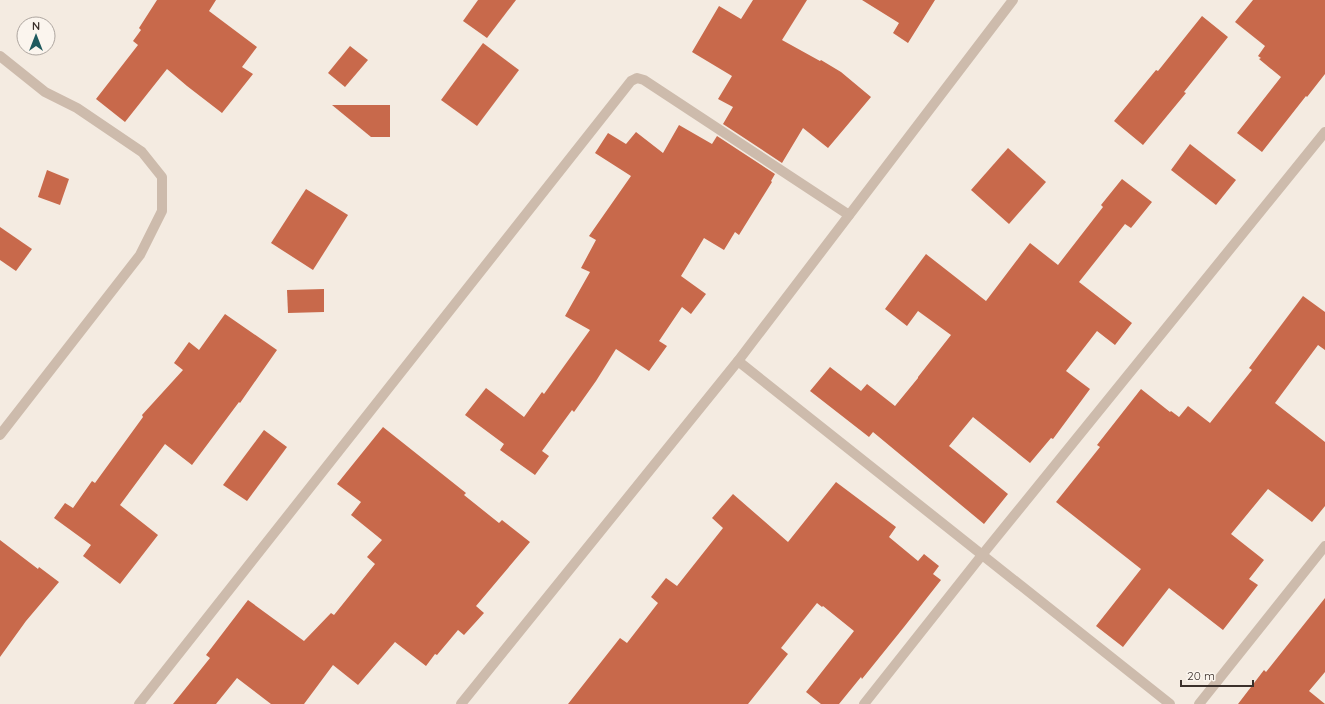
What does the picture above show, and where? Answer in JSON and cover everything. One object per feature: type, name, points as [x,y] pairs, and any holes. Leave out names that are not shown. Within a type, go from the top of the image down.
[{"type":"street","points":[[461,704],[738,361],[1013,0]]},
{"type":"street","points":[[0,56],[46,92],[77,108],[142,152],[162,177],[162,211],[140,255],[0,435]]},
{"type":"street","points":[[139,704],[631,81],[637,78],[644,80],[849,214]]},
{"type":"street","points":[[864,704],[982,555],[1325,132]]},
{"type":"street","points":[[738,361],[1170,704]]},
{"type":"street","points":[[1199,704],[1325,546]]},
{"type":"building","points":[[157,0],[216,0],[209,11],[257,47],[242,67],[253,74],[222,113],[167,69],[125,122],[96,99],[138,45],[133,41],[141,30],[139,28]]},
{"type":"building","points":[[478,0],[516,0],[487,38],[463,21]]},
{"type":"building","points":[[753,0],[807,0],[782,40],[841,72],[871,97],[828,148],[803,128],[782,163],[723,124],[733,107],[718,99],[732,76],[692,52],[719,6],[741,19]]},
{"type":"building","points":[[862,0],[935,0],[908,43],[893,33],[899,23]]},
{"type":"building","points":[[1253,0],[1325,0],[1325,74],[1262,152],[1237,133],[1281,77],[1259,59],[1261,58],[1258,56],[1265,46],[1235,22]]},
{"type":"building","points":[[1202,16],[1228,37],[1184,92],[1186,93],[1143,145],[1114,121],[1156,70],[1158,71]]},
{"type":"building","points":[[483,43],[519,70],[477,126],[441,100]]},
{"type":"building","points":[[350,46],[368,60],[345,87],[328,73]]},
{"type":"building","points":[[332,105],[390,105],[390,137],[371,137]]},
{"type":"building","points":[[679,125],[712,144],[717,136],[775,174],[771,181],[772,182],[739,235],[735,232],[724,250],[704,238],[681,276],[706,294],[691,314],[682,307],[659,341],[667,346],[649,371],[616,349],[574,412],[572,410],[542,451],[549,456],[535,475],[500,450],[504,444],[465,415],[486,388],[524,417],[542,392],[544,394],[590,330],[565,316],[590,272],[581,268],[596,240],[589,236],[631,176],[595,153],[608,133],[626,144],[636,132],[663,153]]},
{"type":"building","points":[[1190,144],[1236,180],[1216,205],[1171,170]]},
{"type":"building","points":[[1008,148],[1046,182],[1009,224],[971,190]]},
{"type":"building","points":[[47,170],[69,179],[60,205],[38,197]]},
{"type":"building","points":[[1122,179],[1152,202],[1131,228],[1125,224],[1079,282],[1132,323],[1115,345],[1097,331],[1066,371],[1090,389],[1053,439],[1051,438],[1030,463],[973,417],[949,446],[1008,494],[984,524],[873,432],[869,437],[810,391],[830,367],[861,391],[867,384],[895,406],[951,335],[918,311],[907,326],[885,309],[926,254],[986,301],[1030,243],[1058,265],[1103,207],[1101,205]]},
{"type":"building","points":[[306,189],[348,215],[313,270],[271,243]]},
{"type":"building","points":[[0,227],[32,249],[16,271],[0,260]]},
{"type":"building","points":[[324,289],[324,312],[288,313],[287,290]]},
{"type":"building","points":[[1303,296],[1325,312],[1325,350],[1318,345],[1275,403],[1325,442],[1325,506],[1312,522],[1268,489],[1231,534],[1264,560],[1249,579],[1258,585],[1223,630],[1169,588],[1123,647],[1096,626],[1141,569],[1056,502],[1100,447],[1097,445],[1141,389],[1170,412],[1171,411],[1179,417],[1188,406],[1210,423],[1252,370],[1249,368]]},
{"type":"building","points":[[225,314],[277,350],[240,403],[239,402],[192,465],[165,444],[120,505],[158,535],[120,584],[83,556],[91,545],[54,518],[65,503],[73,508],[92,481],[95,483],[143,417],[142,415],[183,370],[174,363],[189,342],[199,350]]},
{"type":"building","points":[[383,427],[466,493],[464,495],[499,523],[502,520],[530,542],[476,606],[484,613],[464,635],[458,630],[437,655],[435,654],[426,666],[395,642],[358,685],[333,665],[304,704],[271,704],[237,678],[216,704],[173,704],[210,658],[206,655],[248,600],[304,641],[331,613],[334,615],[375,564],[367,557],[382,540],[351,515],[361,502],[337,484]]},
{"type":"building","points":[[264,430],[287,447],[247,501],[223,485]]},
{"type":"building","points":[[836,482],[896,527],[889,537],[918,561],[924,554],[939,566],[933,574],[941,580],[862,679],[861,677],[839,704],[821,704],[806,692],[854,631],[823,606],[822,607],[817,603],[781,648],[788,654],[748,704],[568,704],[620,638],[627,643],[658,603],[651,597],[666,578],[677,586],[723,528],[712,518],[733,494],[788,542]]},
{"type":"building","points":[[0,540],[38,569],[39,567],[59,582],[26,621],[0,657]]},
{"type":"building","points":[[1325,598],[1325,672],[1309,691],[1325,704],[1238,704],[1264,670],[1266,672]]}]
